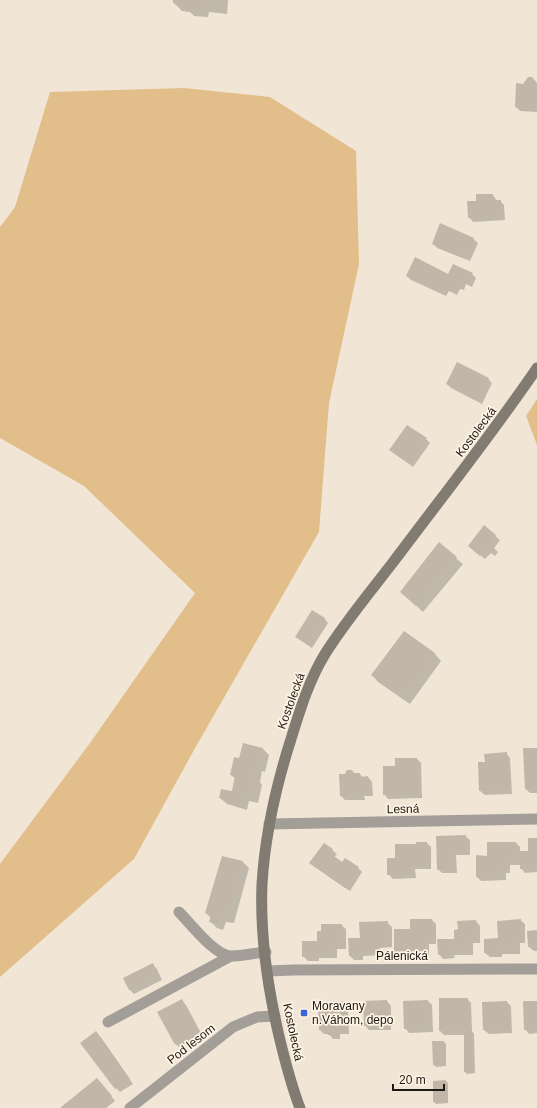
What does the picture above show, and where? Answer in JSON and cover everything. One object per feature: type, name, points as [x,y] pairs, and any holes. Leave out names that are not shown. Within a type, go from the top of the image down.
[{"type":"main road","name":"Kostolecká","points":[[300,1108],[286,1065],[275,1016],[268,971],[262,908],[262,884],[269,824],[279,781],[298,716],[312,680],[324,655],[509,410],[537,368]]},
{"type":"street","name":"Lesná","points":[[269,824],[537,819]]},
{"type":"street","points":[[179,912],[201,936],[221,953],[231,956]]},
{"type":"street","points":[[108,1022],[231,956],[266,952]]},
{"type":"street","name":"Pálenická","points":[[268,971],[537,968]]},
{"type":"street","name":"Pod lesom","points":[[130,1108],[233,1027],[257,1017],[275,1016]]},
{"type":"shaded area","points":[[184,88],[270,97],[356,151],[359,264],[329,403],[319,532],[194,750],[134,859],[0,977],[0,864],[90,743],[195,593],[84,486],[0,438],[0,227],[15,207],[50,92]]},
{"type":"shaded area","points":[[537,399],[537,445],[526,416]]},
{"type":"building","points":[[173,0],[219,0],[219,6],[201,4],[200,9],[185,8],[185,4],[173,3]]},
{"type":"building","points":[[528,77],[532,77],[537,83],[537,109],[515,107],[516,83],[523,84]]},
{"type":"building","points":[[476,194],[493,194],[493,200],[501,200],[501,216],[468,218],[467,201],[476,201]]},
{"type":"building","points":[[440,223],[474,238],[466,258],[432,244]]},
{"type":"building","points":[[415,257],[448,274],[453,264],[473,273],[468,283],[462,281],[460,287],[456,285],[453,291],[444,287],[442,293],[406,276]]},
{"type":"building","points":[[457,362],[489,378],[478,400],[446,384]]},
{"type":"building","points":[[407,425],[427,438],[409,464],[389,450]]},
{"type":"building","points":[[484,525],[496,535],[490,543],[495,547],[490,553],[486,549],[480,556],[468,546]]},
{"type":"building","points":[[439,542],[457,557],[416,606],[400,592]]},
{"type":"building","points":[[312,610],[325,618],[308,645],[295,637]]},
{"type":"building","points":[[404,631],[435,653],[403,699],[371,675]]},
{"type":"building","points":[[243,743],[263,748],[259,766],[256,765],[253,777],[256,778],[252,798],[242,795],[241,804],[219,798],[221,789],[232,791],[235,776],[230,775],[234,757],[239,758]]},
{"type":"building","points":[[523,748],[537,748],[537,789],[525,789]]},
{"type":"building","points":[[507,752],[509,790],[479,791],[478,762],[485,762],[484,754]]},
{"type":"building","points":[[395,758],[417,758],[418,794],[383,795],[383,766],[395,766]]},
{"type":"building","points":[[347,770],[352,770],[354,773],[360,773],[360,777],[368,776],[369,792],[360,792],[361,796],[340,796],[339,774],[345,774]]},
{"type":"building","points":[[466,835],[466,851],[452,851],[453,869],[437,870],[436,836]]},
{"type":"building","points":[[528,838],[537,838],[537,868],[520,869],[520,851],[528,851]]},
{"type":"building","points":[[416,842],[427,842],[427,865],[412,865],[412,874],[387,875],[387,858],[395,858],[395,844],[416,844]]},
{"type":"building","points":[[487,842],[516,842],[517,861],[506,861],[506,869],[502,869],[502,876],[476,877],[476,855],[487,856]]},
{"type":"building","points":[[324,843],[333,849],[330,853],[342,862],[345,858],[359,867],[345,888],[309,863]]},
{"type":"building","points":[[222,856],[243,861],[227,918],[220,916],[217,924],[209,922],[211,915],[205,913]]},
{"type":"building","points":[[410,919],[432,919],[432,940],[425,940],[425,951],[407,951],[407,955],[394,955],[394,929],[410,929]]},
{"type":"building","points":[[521,919],[521,939],[516,939],[516,950],[498,950],[498,953],[484,953],[484,939],[498,938],[497,921]]},
{"type":"building","points":[[476,920],[476,939],[469,939],[469,951],[451,951],[451,954],[438,955],[437,939],[454,939],[454,930],[458,929],[457,921]]},
{"type":"building","points":[[388,921],[388,944],[377,944],[377,951],[359,952],[359,956],[349,956],[348,938],[360,938],[359,922]]},
{"type":"building","points":[[321,924],[342,924],[342,945],[333,945],[333,954],[315,954],[315,957],[302,957],[302,941],[317,941],[317,931],[321,931]]},
{"type":"building","points":[[537,930],[537,947],[528,947],[527,931]]},
{"type":"building","points":[[153,963],[159,976],[129,990],[123,978]]},
{"type":"building","points":[[439,998],[468,998],[468,1031],[472,1031],[473,1072],[464,1072],[464,1031],[439,1031]]},
{"type":"building","points":[[182,999],[198,1030],[174,1043],[157,1012]]},
{"type":"building","points":[[387,1000],[387,1026],[364,1026],[363,1001]]},
{"type":"building","points":[[428,1000],[429,1028],[404,1029],[403,1001]]},
{"type":"building","points":[[344,1001],[345,1030],[336,1030],[337,1035],[328,1035],[327,1030],[319,1030],[318,1002]]},
{"type":"building","points":[[507,1001],[509,1029],[483,1030],[482,1002]]},
{"type":"building","points":[[523,1001],[537,1001],[537,1030],[524,1030]]},
{"type":"building","points":[[96,1031],[130,1079],[115,1089],[80,1043]]},
{"type":"building","points":[[432,1041],[444,1041],[445,1064],[433,1065]]},
{"type":"building","points":[[97,1078],[112,1096],[100,1106],[102,1108],[60,1108]]},
{"type":"building","points":[[446,1080],[446,1102],[433,1102],[433,1081]]},
{"type":"place","name":"Moravany n.Váhom, depo","points":[[304,1013]]}]
